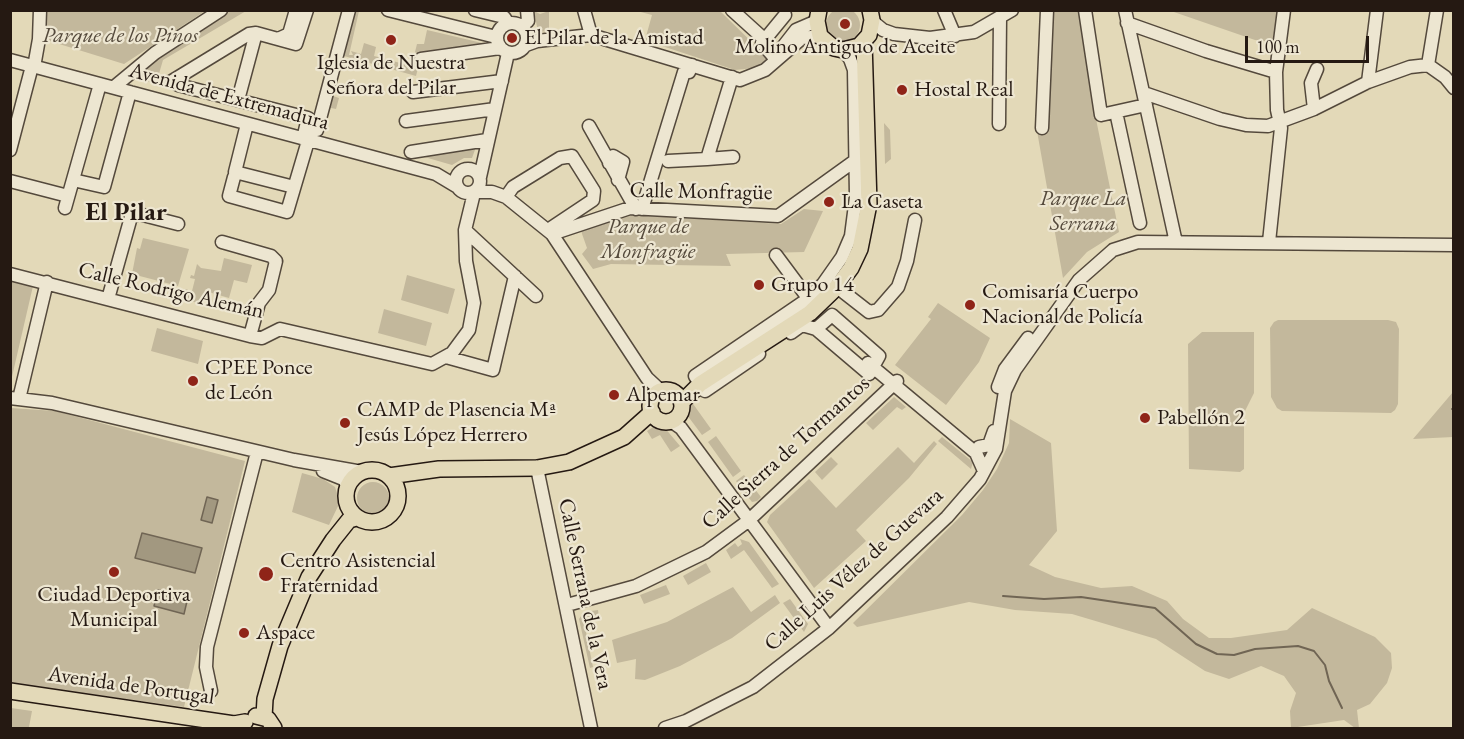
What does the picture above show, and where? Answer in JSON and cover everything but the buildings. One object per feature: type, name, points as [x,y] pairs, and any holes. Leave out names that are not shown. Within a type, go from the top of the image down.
[{"type":"main road","points":[[819,22],[826,43],[866,29]]},
{"type":"main road","points":[[389,476],[398,493],[396,507],[387,519],[372,523],[352,512],[346,500],[348,485],[362,472],[376,470],[389,476],[440,469],[537,468],[581,458],[671,413],[700,384],[837,287],[851,268],[866,227],[869,204],[866,69],[860,56],[866,29]]},
{"type":"main road","points":[[670,390],[671,413],[651,403],[658,393],[670,390]]},
{"type":"main road","points":[[398,493],[410,482],[440,469]]},
{"type":"main road","points":[[256,722],[280,646],[309,577],[352,512]]},
{"type":"main road","name":"Avenida de Portugal","points":[[10,691],[234,724],[256,722]]},
{"type":"main road","name":"Avenida de Portugal","points":[[10,701],[206,729]]},
{"type":"street","points":[[10,150],[39,39],[40,10]]},
{"type":"street","points":[[114,87],[155,53],[221,10]]},
{"type":"street","points":[[278,39],[289,34],[296,10]]},
{"type":"street","points":[[234,177],[229,196],[286,212],[294,187],[308,118],[178,85],[172,81],[249,34],[256,33],[292,44],[298,42],[307,10]]},
{"type":"street","points":[[305,136],[317,130],[349,10]]},
{"type":"street","points":[[388,10],[518,52],[528,37],[527,10]]},
{"type":"street","points":[[475,10],[504,17],[528,37],[591,35],[740,80],[765,70],[819,22]]},
{"type":"street","points":[[584,10],[591,35]]},
{"type":"street","points":[[732,10],[764,39]]},
{"type":"street","points":[[944,10],[955,36]]},
{"type":"street","points":[[984,10],[995,20],[999,124]]},
{"type":"street","points":[[811,306],[842,257],[851,236],[855,214],[855,161],[854,70],[850,59],[866,29],[913,38],[955,36],[974,32],[1012,10]]},
{"type":"street","points":[[1042,128],[1047,10]]},
{"type":"street","points":[[1084,10],[1101,115],[1116,112],[1145,99],[1246,125],[1268,126],[1279,116],[1314,109],[1368,82],[1410,67],[1428,65],[1445,77],[1454,88]]},
{"type":"street","points":[[1270,240],[1279,143],[1276,72],[1284,10]]},
{"type":"street","points":[[1368,82],[1377,10]]},
{"type":"street","points":[[1428,65],[1437,10]]},
{"type":"street","points":[[774,57],[762,46],[764,39],[783,13],[800,28]]},
{"type":"street","points":[[1126,17],[1206,51],[1276,72]]},
{"type":"street","points":[[1126,17],[1175,238]]},
{"type":"street","points":[[508,22],[500,28],[502,81],[483,159],[470,183],[469,210],[465,231],[466,261],[474,303],[469,330],[446,357],[493,370],[515,276]]},
{"type":"street","points":[[765,70],[796,30],[819,22]]},
{"type":"street","points":[[238,100],[256,33]]},
{"type":"street","points":[[422,60],[501,46]]},
{"type":"street","name":"Avenida de Extremadura","points":[[10,60],[246,124],[305,136],[470,183],[506,197],[550,232],[658,393]]},
{"type":"street","points":[[639,209],[684,72],[689,72],[693,65]]},
{"type":"street","points":[[1314,109],[1311,83],[1317,69]]},
{"type":"street","points":[[707,159],[732,77]]},
{"type":"street","points":[[413,92],[502,81]]},
{"type":"street","points":[[65,208],[99,84]]},
{"type":"street","points":[[172,103],[178,85]]},
{"type":"street","points":[[73,180],[104,187],[130,92]]},
{"type":"street","points":[[406,121],[495,109]]},
{"type":"street","points":[[1116,112],[1140,224]]},
{"type":"street","points":[[246,124],[235,172],[294,187]]},
{"type":"street","points":[[589,126],[618,180],[639,209]]},
{"type":"street","points":[[1268,126],[1279,143]]},
{"type":"street","points":[[411,152],[487,140]]},
{"type":"street","name":"Calle Monfragüe","points":[[550,232],[639,209],[778,216],[869,152]]},
{"type":"street","points":[[506,197],[513,187],[560,158],[572,156],[594,191],[593,200],[550,232]]},
{"type":"street","points":[[668,161],[734,157]]},
{"type":"street","points":[[10,181],[68,196]]},
{"type":"street","points":[[108,299],[131,217],[139,214],[178,225]]},
{"type":"street","points":[[837,287],[873,312],[878,310],[898,287],[907,261],[915,220]]},
{"type":"street","points":[[465,231],[536,296]]},
{"type":"street","points":[[982,453],[994,434],[996,398],[1005,369],[1084,266],[1108,247],[1123,240],[1175,238],[1454,245]]},
{"type":"street","points":[[982,453],[999,440],[1005,391],[1014,370],[1079,280],[1113,250],[1138,242],[1454,239]]},
{"type":"street","points":[[222,242],[271,256],[276,261],[268,290],[259,303],[250,336]]},
{"type":"street","points":[[700,384],[705,391],[802,325],[821,324],[832,315],[879,356],[869,374],[821,324],[776,255]]},
{"type":"street","name":"Calle Rodrigo Alemán","points":[[10,274],[250,336],[262,338],[280,329],[432,364],[446,357]]},
{"type":"street","points":[[47,282],[15,399],[57,404],[257,452],[362,472]]},
{"type":"street","points":[[874,364],[982,453]]},
{"type":"street","name":"Calle Sierra de Tormantos","points":[[567,605],[636,586],[661,576],[706,552],[748,521],[895,383]]},
{"type":"street","points":[[671,413],[748,521],[829,628]]},
{"type":"street","points":[[211,691],[206,667],[207,647],[257,452]]},
{"type":"street","name":"Calle Luis Vélez de Guevara","points":[[665,729],[686,721],[753,687],[829,628],[947,517],[980,479],[984,471],[982,453]]},
{"type":"street","points":[[294,460],[343,479],[348,485]]},
{"type":"street","name":"Calle Serrana de la Vera","points":[[537,468],[591,729]]},
{"type":"green space","points":[[843,8],[855,13],[860,25],[855,37],[843,42],[831,37],[826,25],[831,13]]},
{"type":"green space","name":"Parque de los Pinos","points":[[44,11],[205,11],[124,64],[43,39]]},
{"type":"green space","points":[[228,11],[246,11],[163,60],[156,84],[131,77]]},
{"type":"green space","points":[[351,11],[359,11],[349,55],[353,55],[351,51],[361,54],[364,43],[376,47],[374,56],[404,64],[420,60],[416,76],[344,56],[333,96],[339,98],[336,109],[326,107]]},
{"type":"green space","points":[[534,11],[540,14],[549,11],[549,31],[538,32]]},
{"type":"green space","points":[[637,11],[720,11],[768,58],[755,68],[735,70],[650,42],[645,40],[652,15]]},
{"type":"green space","name":"Parque La Serrana","points":[[1042,11],[1081,11],[1097,124],[1119,232],[1087,252],[1063,278],[1037,131]]},
{"type":"green space","points":[[1171,11],[1279,11],[1272,42],[1255,40]]},
{"type":"green space","points":[[427,30],[495,46],[422,57],[415,52],[417,44],[424,44]]},
{"type":"green space","points":[[884,123],[890,130],[891,159],[885,164]]},
{"type":"green space","points":[[476,147],[472,158],[464,158],[452,165],[421,156]]},
{"type":"green space","name":"Parque de Monfragüe","points":[[804,209],[823,211],[804,252],[726,254],[731,266],[611,264],[593,269],[582,254],[587,248],[581,231],[633,215],[781,224]]},
{"type":"green space","points":[[143,238],[189,249],[178,286],[132,274],[137,248],[140,249]]},
{"type":"green space","points":[[224,258],[252,265],[247,283],[234,280],[229,298],[205,291],[202,304],[182,299],[185,289],[192,291],[195,279],[190,278],[191,275],[194,276],[197,264],[201,268],[221,271]]},
{"type":"green space","points":[[407,275],[455,289],[448,314],[401,300]]},
{"type":"green space","points":[[11,281],[33,286],[11,381]]},
{"type":"green space","points":[[938,303],[990,338],[979,362],[946,405],[895,365],[931,319],[928,317]]},
{"type":"green space","points":[[384,309],[432,323],[426,346],[378,333]]},
{"type":"green space","points":[[1278,320],[1388,320],[1396,322],[1399,329],[1398,404],[1395,410],[1391,413],[1282,411],[1277,408],[1271,397],[1270,328]]},
{"type":"green space","points":[[157,328],[203,341],[198,364],[151,351]]},
{"type":"green space","points":[[1202,332],[1254,332],[1254,393],[1244,413],[1244,469],[1240,472],[1189,469],[1188,344]]},
{"type":"green space","points":[[1453,392],[1453,437],[1413,439]]},
{"type":"green space","points":[[894,397],[906,407],[902,410],[897,407],[873,430],[866,423]]},
{"type":"green space","points":[[691,401],[711,429],[702,435],[684,411]]},
{"type":"green space","name":"Ciudad Deportiva Municipal","points":[[11,408],[55,411],[245,461],[184,707],[11,683]]},
{"type":"green space","points":[[1010,419],[1051,443],[1057,531],[1029,565],[1055,577],[1101,588],[1132,586],[1167,601],[1183,619],[1209,638],[1231,638],[1287,630],[1312,608],[1375,637],[1391,653],[1392,668],[1387,683],[1370,704],[1357,710],[1359,728],[1355,728],[1344,720],[1291,728],[1290,711],[1296,693],[1284,676],[1261,666],[1229,679],[1205,671],[1156,639],[1072,614],[1015,610],[969,602],[857,627],[853,623],[962,515],[983,490],[997,469],[1009,443]]},
{"type":"green space","points":[[658,424],[664,427],[680,446],[671,452],[660,435],[652,439],[647,431]]},
{"type":"green space","points":[[716,436],[741,471],[733,477],[708,442]]},
{"type":"green space","points":[[942,437],[973,462],[971,469],[938,441]]},
{"type":"green space","points":[[934,441],[937,444],[909,478],[856,530],[866,541],[814,588],[767,522],[770,515],[809,479],[836,508],[898,447],[914,463]]},
{"type":"green space","points":[[831,457],[838,464],[822,480],[815,472]]},
{"type":"green space","points":[[302,473],[323,479],[335,487],[340,502],[329,525],[292,512]]},
{"type":"green space","points":[[744,475],[761,497],[757,501],[752,502],[736,481]]},
{"type":"green space","points":[[373,482],[384,487],[389,498],[384,509],[373,514],[362,509],[357,498],[362,487]]},
{"type":"green space","points":[[740,539],[749,542],[779,584],[772,588],[744,550],[731,559],[726,550],[735,543],[738,547],[742,544]]},
{"type":"green space","points":[[706,563],[711,572],[688,585],[683,576]]},
{"type":"green space","points":[[666,585],[670,594],[644,604],[640,595]]},
{"type":"green space","points":[[733,587],[751,612],[775,595],[780,603],[732,638],[680,666],[645,680],[635,679],[636,659],[617,663],[612,640],[667,622]]},
{"type":"green space","points":[[790,599],[808,624],[804,632],[783,603]]},
{"type":"green space","points":[[598,610],[599,618],[584,622],[593,667],[590,668],[579,619],[584,612]]},
{"type":"green space","points":[[11,708],[32,711],[29,727],[34,728],[11,728]]},
{"type":"shaded area","points":[[207,497],[218,500],[212,523],[201,520]]},
{"type":"shaded area","points":[[142,533],[202,548],[195,573],[135,558]]},
{"type":"shaded area","points":[[158,590],[188,597],[184,614],[154,606]]},
{"type":"waterway","points":[[1003,596],[1044,599],[1081,597],[1155,608],[1196,644],[1217,654],[1234,655],[1255,649],[1298,646],[1314,651],[1325,665],[1329,681],[1342,708]]},
{"type":"place","name":"Molino Antiguo de Aceite","points":[[845,24]]},
{"type":"place","name":"El Pilar de la Amistad","points":[[512,38]]},
{"type":"place","name":"Iglesia de Nuestra Señora del Pilar","points":[[391,40]]},
{"type":"place","name":"Hostal Real","points":[[902,90]]},
{"type":"place","name":"La Caseta","points":[[829,202]]},
{"type":"place","name":"Grupo 14","points":[[759,285]]},
{"type":"place","name":"Comisaría Cuerpo Nacional de Policía","points":[[970,305]]},
{"type":"place","name":"CPEE Ponce de León","points":[[193,381]]},
{"type":"place","name":"Alpemar","points":[[614,395]]},
{"type":"place","name":"Pabellón 2","points":[[1145,418]]},
{"type":"place","name":"CAMP de Plasencia Mª Jesús López Herrero","points":[[345,423]]},
{"type":"place","name":"Ciudad Deportiva Municipal","points":[[114,572]]},
{"type":"place","name":"Centro Asistencial Fraternidad","points":[[266,574]]},
{"type":"place","name":"Aspace","points":[[244,633]]},
{"type":"district","name":"El Pilar","points":[[126,213]]}]
